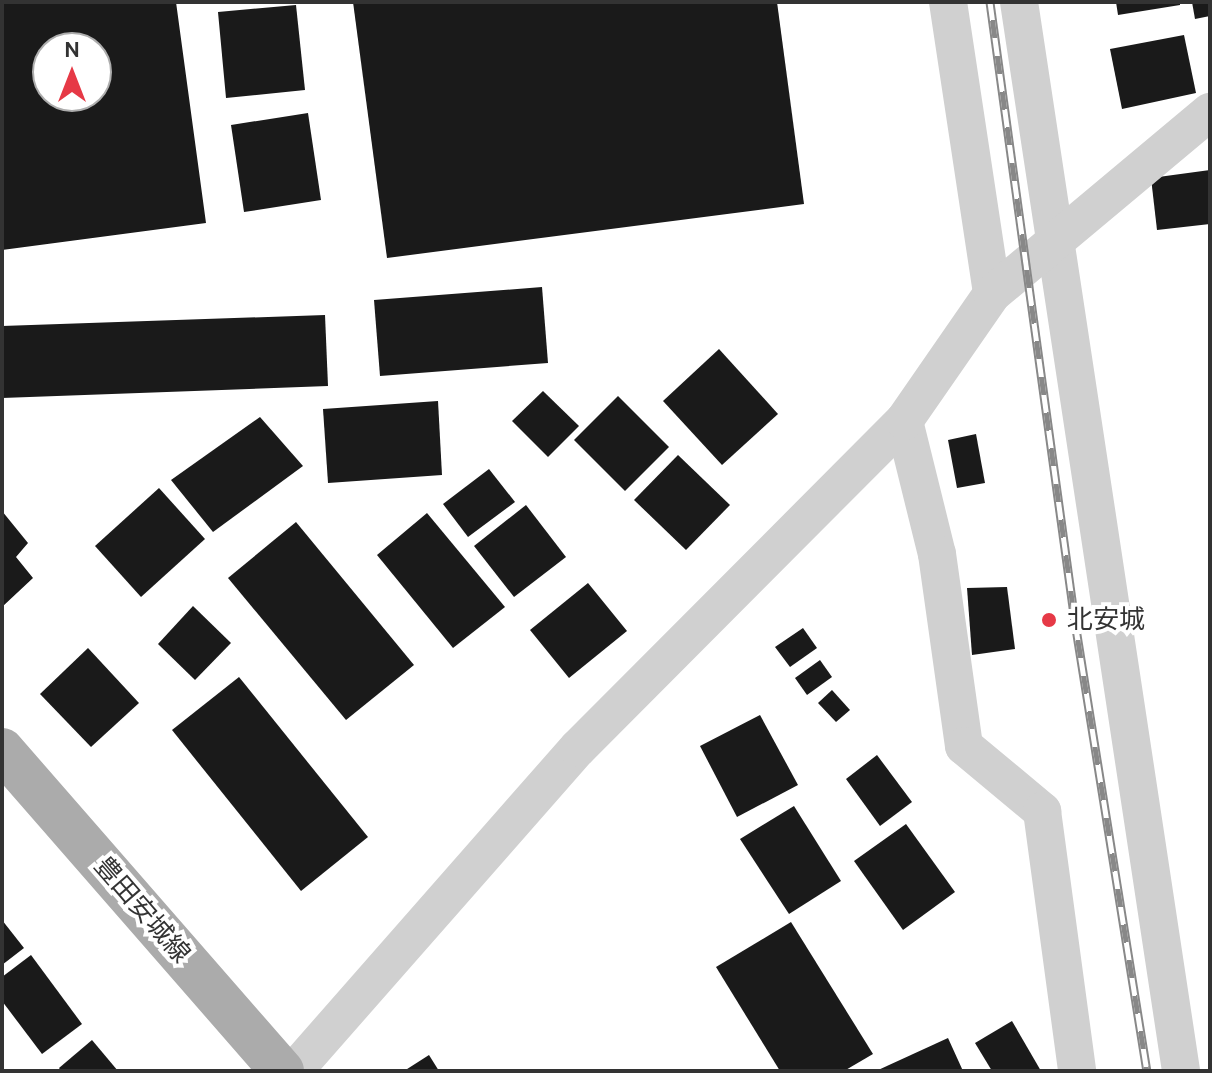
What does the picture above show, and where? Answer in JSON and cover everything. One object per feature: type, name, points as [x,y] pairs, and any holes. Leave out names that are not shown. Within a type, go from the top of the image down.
[{"type":"main road","name":"豊田安城線","points":[[2,750],[282,1071]]},
{"type":"street","points":[[948,2],[992,294]]},
{"type":"street","points":[[1019,2],[1181,1071]]},
{"type":"street","points":[[294,1071],[578,748],[904,421],[992,294],[1210,112]]},
{"type":"street","points":[[904,421],[937,554],[964,746],[1042,811],[1077,1071]]},
{"type":"building","points":[[176,2],[206,223],[2,250],[2,4]]},
{"type":"building","points":[[353,2],[777,2],[804,204],[387,258]]},
{"type":"building","points":[[1116,2],[1180,2],[1180,5],[1118,15]]},
{"type":"building","points":[[1192,2],[1210,2],[1210,16],[1195,19]]},
{"type":"building","points":[[296,5],[305,90],[226,98],[218,12]]},
{"type":"building","points":[[1184,35],[1196,93],[1122,109],[1110,49]]},
{"type":"building","points":[[308,113],[321,200],[244,212],[231,125]]},
{"type":"building","points":[[1210,170],[1210,224],[1157,230],[1151,178]]},
{"type":"building","points":[[542,287],[548,363],[380,376],[374,300]]},
{"type":"building","points":[[325,315],[328,386],[2,398],[2,326]]},
{"type":"building","points":[[719,349],[778,414],[722,465],[663,401]]},
{"type":"building","points":[[543,391],[579,426],[548,457],[512,421]]},
{"type":"building","points":[[618,396],[669,447],[625,491],[574,440]]},
{"type":"building","points":[[438,401],[442,475],[328,483],[323,409]]},
{"type":"building","points":[[260,417],[303,466],[213,532],[171,480]]},
{"type":"building","points":[[976,434],[985,483],[957,488],[948,440]]},
{"type":"building","points":[[678,455],[730,505],[686,550],[634,500]]},
{"type":"building","points":[[489,469],[515,502],[468,537],[443,504]]},
{"type":"building","points":[[159,488],[205,539],[141,597],[95,546]]},
{"type":"building","points":[[526,505],[566,557],[514,597],[474,546]]},
{"type":"building","points":[[2,511],[28,543],[16,557],[33,578],[2,607]]},
{"type":"building","points":[[427,513],[505,607],[453,648],[377,555]]},
{"type":"building","points":[[296,522],[414,665],[346,720],[228,578]]},
{"type":"building","points":[[588,583],[627,631],[569,678],[530,630]]},
{"type":"building","points":[[1007,587],[1015,649],[972,655],[967,588]]},
{"type":"building","points":[[193,606],[231,643],[195,680],[158,644]]},
{"type":"building","points":[[803,628],[817,648],[790,667],[775,647]]},
{"type":"building","points":[[88,648],[139,703],[91,747],[40,694]]},
{"type":"building","points":[[820,660],[832,677],[807,695],[795,678]]},
{"type":"building","points":[[239,677],[368,837],[301,891],[172,730]]},
{"type":"building","points":[[832,690],[850,710],[836,722],[818,703]]},
{"type":"building","points":[[760,715],[798,785],[737,817],[700,746]]},
{"type":"building","points":[[877,755],[912,802],[880,826],[846,779]]},
{"type":"building","points":[[794,806],[841,881],[789,914],[740,839]]},
{"type":"building","points":[[906,824],[955,892],[903,930],[854,861]]},
{"type":"building","points":[[2,920],[24,948],[2,965]]},
{"type":"building","points":[[791,922],[873,1054],[844,1071],[780,1071],[716,967]]},
{"type":"building","points":[[31,955],[82,1024],[42,1054],[2,1001],[2,977]]},
{"type":"building","points":[[1012,1021],[1041,1071],[992,1071],[975,1043]]},
{"type":"building","points":[[948,1038],[963,1071],[876,1071]]},
{"type":"building","points":[[92,1040],[118,1071],[61,1071],[59,1068]]},
{"type":"building","points":[[429,1055],[439,1071],[404,1071]]},
{"type":"railway","points":[[990,2],[1075,622],[1147,1071]]},
{"type":"place","name":"北安城","points":[[1049,620]]}]
